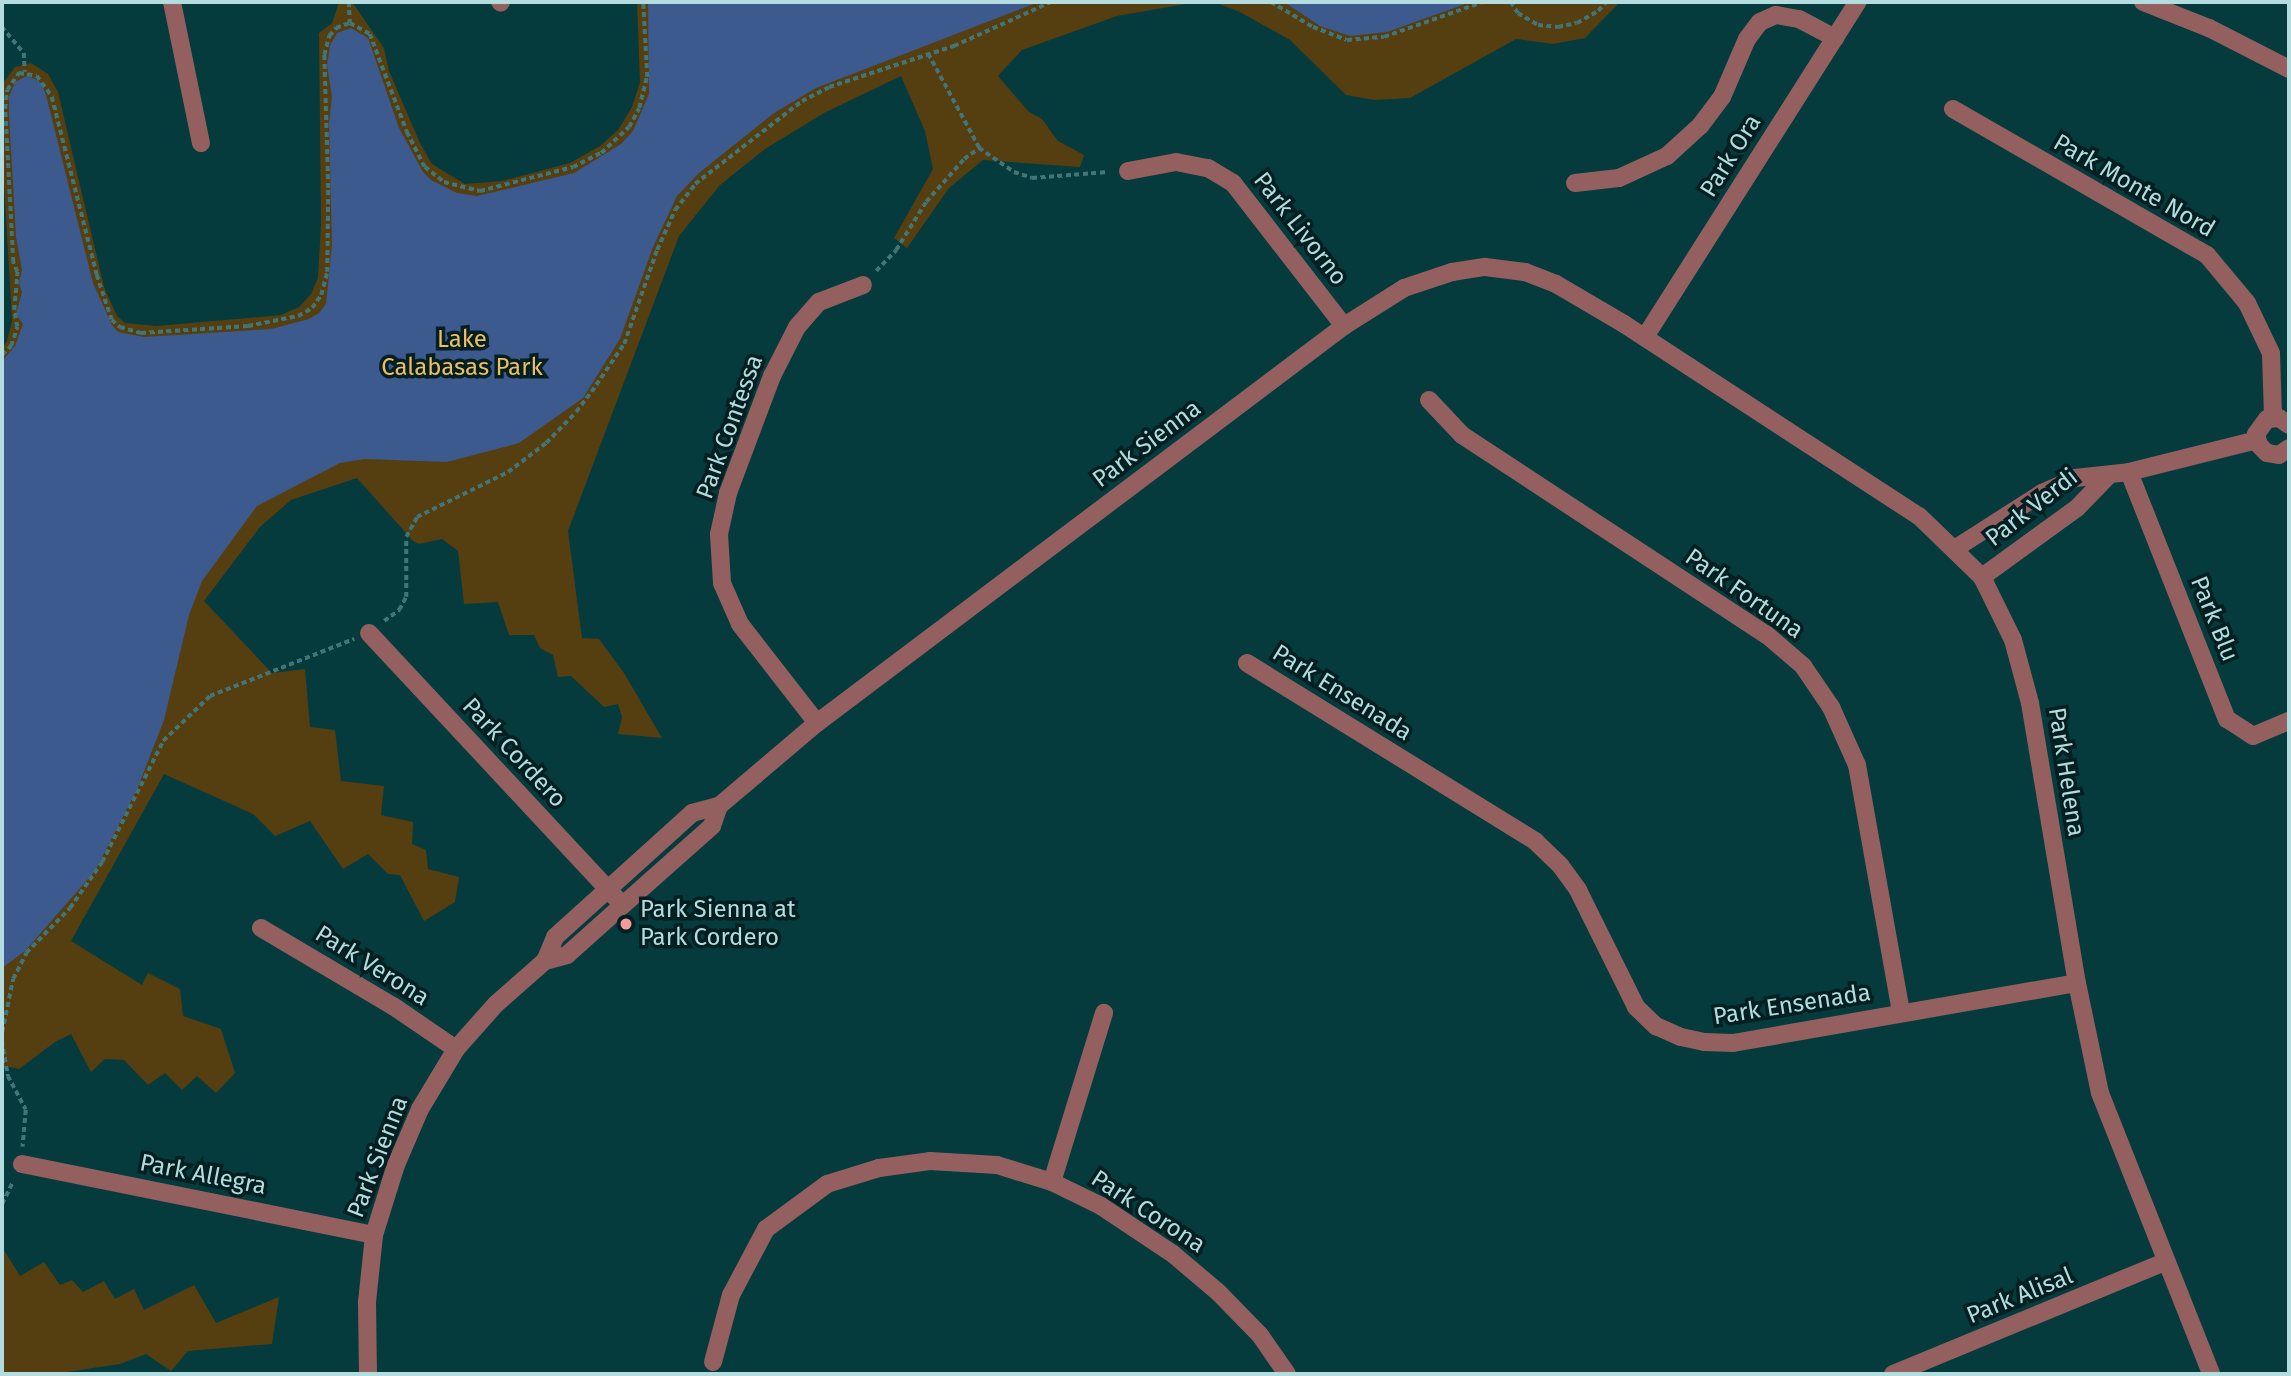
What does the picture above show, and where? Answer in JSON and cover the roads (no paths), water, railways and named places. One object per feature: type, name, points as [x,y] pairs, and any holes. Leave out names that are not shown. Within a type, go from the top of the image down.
[{"type":"street","points":[[172,2],[201,143]]},
{"type":"street","name":"Park Ora","points":[[1645,337],[1858,2]]},
{"type":"street","points":[[2143,2],[2209,28],[2289,69]]},
{"type":"street","points":[[1575,183],[1619,178],[1667,156],[1700,126],[1722,97],[1748,39],[1760,22],[1776,15],[1799,19],[1835,38]]},
{"type":"street","name":"Park Monte Nord","points":[[1953,108],[2207,255],[2247,303],[2271,352],[2281,421]]},
{"type":"street","name":"Park Livorno","points":[[1128,171],[1176,162],[1208,168],[1233,183],[1344,326]]},
{"type":"street","name":"Park Sienna","points":[[368,1374],[367,1303],[374,1235],[396,1166],[420,1109],[456,1049],[496,1004],[545,961],[555,937],[692,813],[719,806],[817,723],[1344,326],[1404,288],[1452,272],[1485,267],[1525,272],[1556,284],[1645,337]]},
{"type":"street","name":"Park Contessa","points":[[817,723],[740,624],[722,583],[719,534],[728,493],[772,376],[797,327],[819,302],[863,285]]},
{"type":"street","name":"Park Helena","points":[[1645,337],[1919,516],[1956,548],[1982,577],[2013,640],[2030,703],[2077,983],[2100,1093],[2211,1374]]},
{"type":"street","name":"Park Fortuna","points":[[1429,400],[1462,435],[1767,635],[1803,666],[1831,707],[1857,765],[1901,1013]]},
{"type":"street","points":[[2281,421],[2262,423],[2257,440],[2262,450],[2273,455],[2289,448]]},
{"type":"street","name":"Park Verdi","points":[[1956,548],[2058,484],[2075,478],[2129,472],[2257,440]]},
{"type":"street","name":"Park Blu","points":[[2129,472],[2227,719],[2253,736],[2289,721]]},
{"type":"street","name":"Park Verdi","points":[[1982,577],[2077,508],[2109,475]]},
{"type":"street","name":"Park Cordero","points":[[369,633],[623,905]]},
{"type":"street","name":"Park Ensenada","points":[[1247,663],[1535,841],[1560,865],[1578,890],[1636,1007],[1656,1026],[1704,1042],[1732,1043],[2077,983]]},
{"type":"street","name":"Park Sienna","points":[[545,961],[567,956],[712,826],[719,806]]},
{"type":"street","name":"Park Verona","points":[[261,928],[349,978],[456,1049]]},
{"type":"street","points":[[1052,1182],[1104,1013]]},
{"type":"street","name":"Park Corona","points":[[713,1362],[731,1295],[766,1229],[827,1184],[879,1168],[930,1161],[997,1165],[1052,1182],[1101,1206],[1173,1254],[1219,1292],[1260,1335],[1287,1374]]},
{"type":"street","name":"Park Allegra","points":[[22,1164],[374,1235]]},
{"type":"street","name":"Park Alisal","points":[[1893,1374],[2165,1262]]},
{"type":"water","name":"Lake Calabasas Park","points":[[648,2],[1039,2],[816,88],[774,113],[699,173],[677,196],[653,247],[620,339],[583,398],[519,443],[447,462],[364,459],[340,463],[257,506],[202,581],[189,615],[164,720],[138,787],[95,871],[25,951],[2,968],[2,361],[15,346],[23,324],[16,314],[22,292],[19,283],[22,270],[16,237],[9,115],[9,97],[15,82],[27,76],[35,79],[41,83],[46,95],[93,283],[112,325],[118,332],[144,337],[271,329],[309,319],[319,313],[326,304],[332,245],[329,122],[332,97],[327,65],[330,46],[337,33],[351,28],[368,38],[399,128],[423,172],[431,180],[457,193],[477,196],[574,173],[621,144],[633,131],[649,94]]},
{"type":"water","points":[[1284,2],[1471,2],[1387,32],[1350,36],[1320,26]]},
{"type":"place","name":"Park Sienna at Park Cordero","points":[[626,924]]}]
